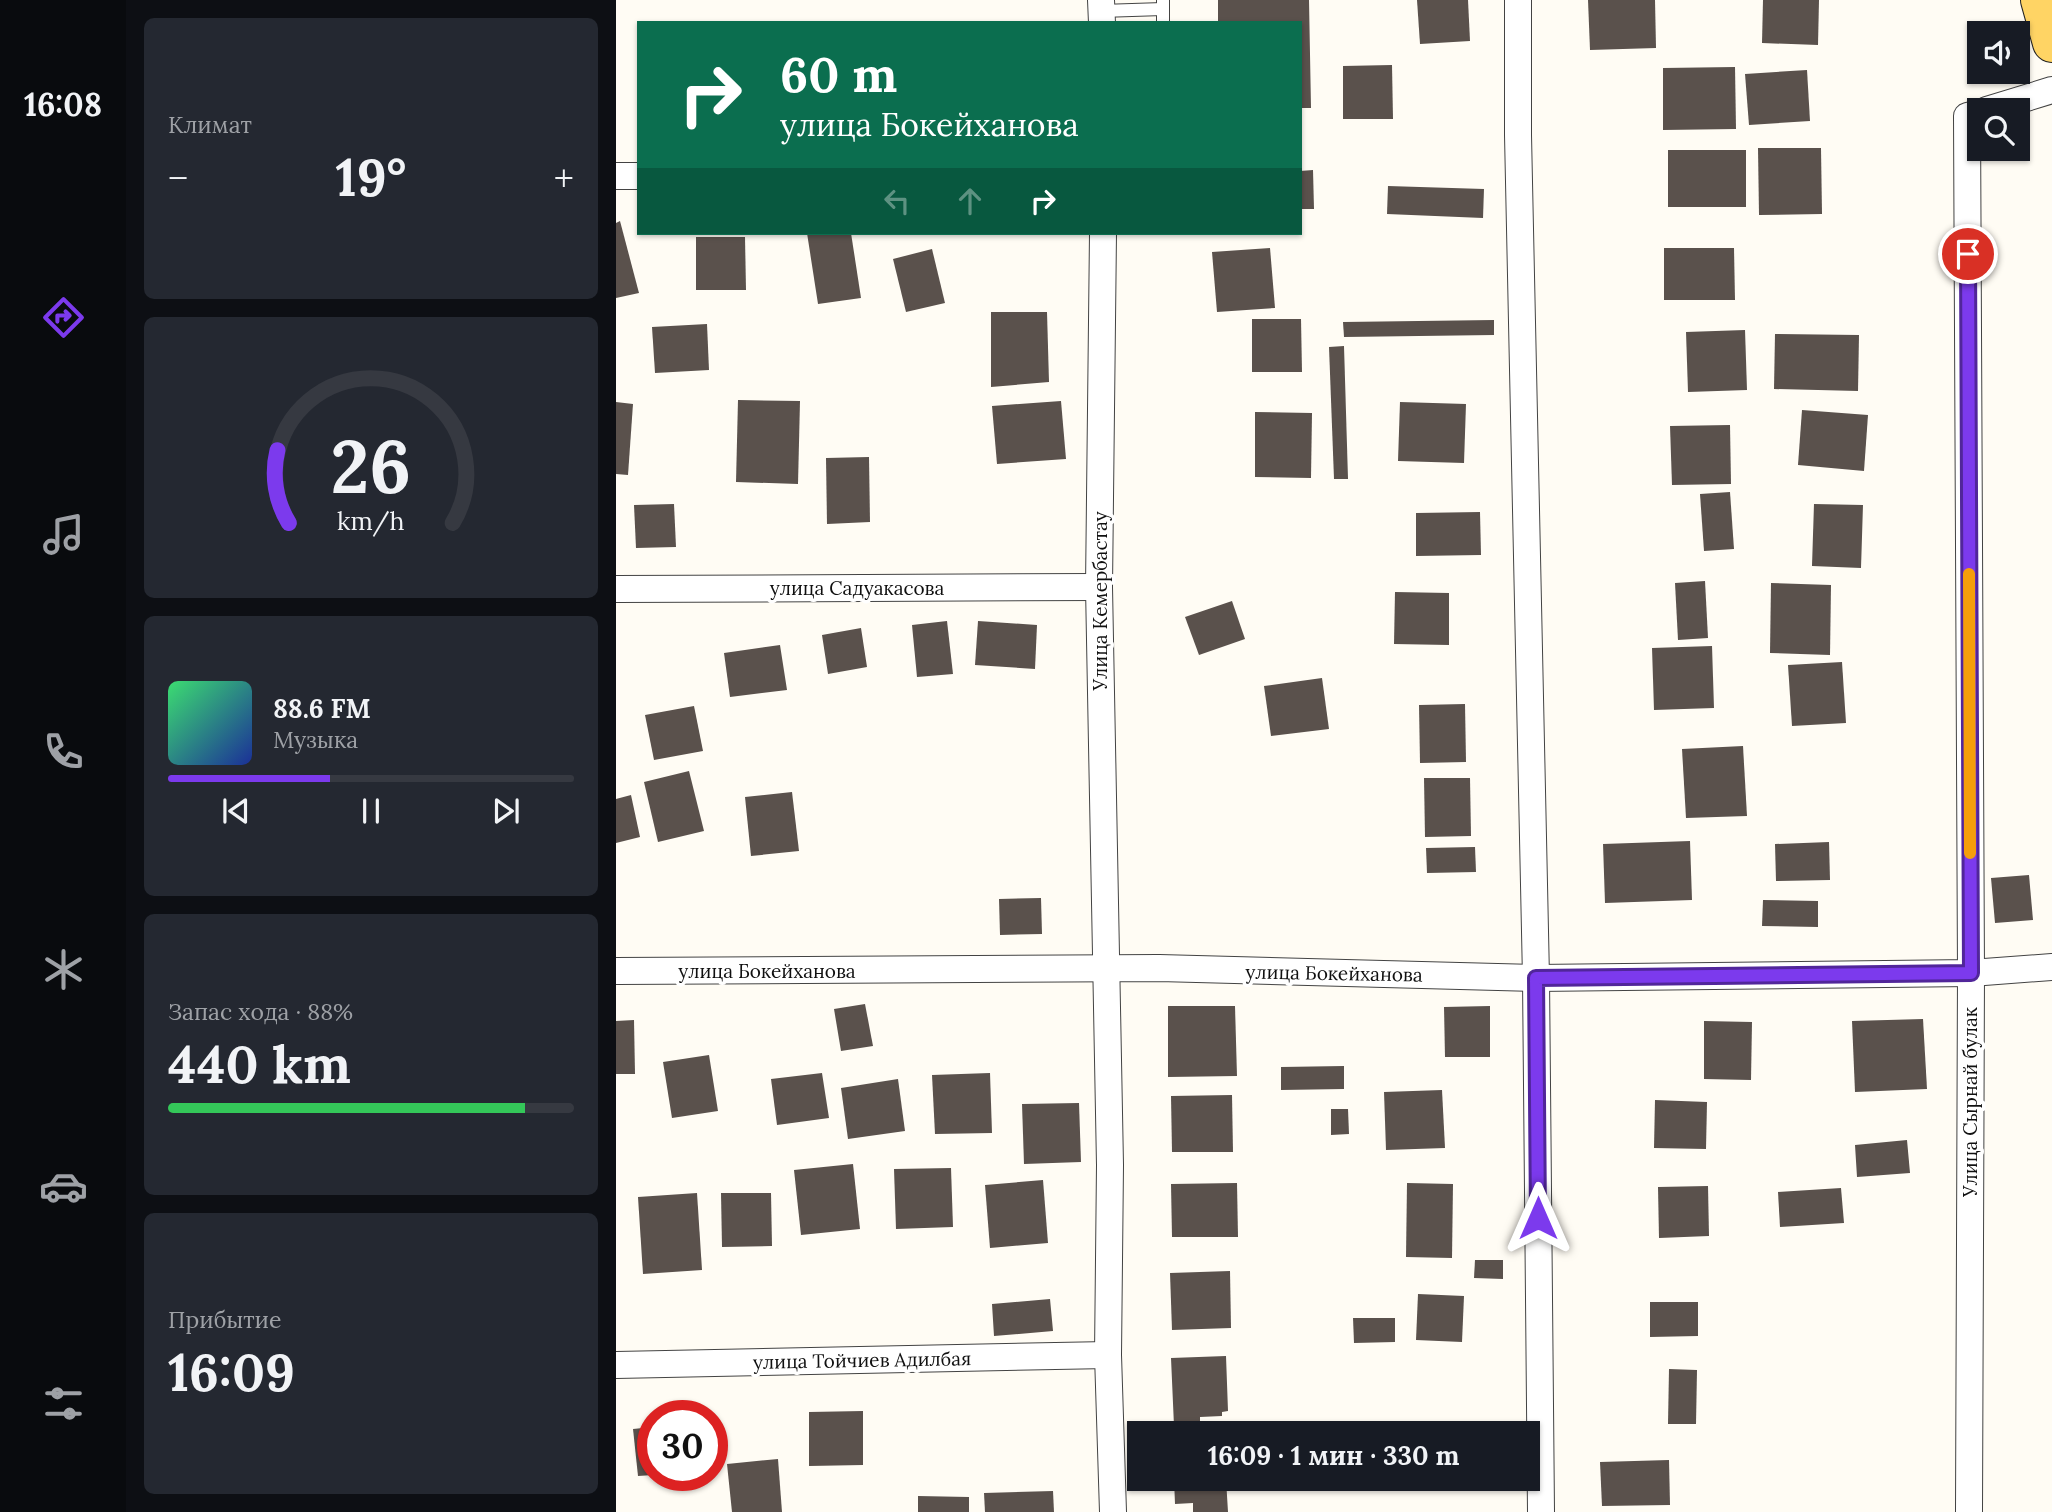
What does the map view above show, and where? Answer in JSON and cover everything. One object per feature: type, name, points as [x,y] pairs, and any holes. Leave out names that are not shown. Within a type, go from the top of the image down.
[{"type":"main road","points":[[2040,0],[2052,43]]},
{"type":"street","points":[[1518,0],[1518,135],[1536,978],[1541,1512]]},
{"type":"street","points":[[2026,98],[2052,90]]},
{"type":"street","name":"Улица Сырнай булак","points":[[1967,161],[1971,973],[1969,1512]]},
{"type":"street","points":[[616,176],[637,176]]},
{"type":"street","name":"Улица Кемербастау","points":[[1103,235],[1099,587],[1110,1165],[1108,1355],[1113,1512]]},
{"type":"street","name":"улица Садуакасова","points":[[616,589],[1099,587]]},
{"type":"street","name":"улица Бокейханова","points":[[616,971],[1159,968],[1536,978],[1971,973],[2052,967]]},
{"type":"street","name":"улица Тойчиев Адилбая","points":[[616,1365],[1108,1355]]},
{"type":"lane","points":[[1101,11],[1163,5]]},
{"type":"building","points":[[1218,0],[1309,0],[1311,108],[1302,108],[1302,21],[1218,21]]},
{"type":"building","points":[[1417,0],[1468,0],[1470,41],[1420,44]]},
{"type":"building","points":[[1588,0],[1655,0],[1656,48],[1590,50]]},
{"type":"building","points":[[1763,0],[1819,0],[1818,45],[1762,43]]},
{"type":"building","points":[[1392,65],[1393,119],[1343,119],[1343,66]]},
{"type":"building","points":[[1735,67],[1736,129],[1663,130],[1663,68]]},
{"type":"building","points":[[1807,70],[1810,121],[1749,125],[1745,74]]},
{"type":"building","points":[[1758,148],[1821,148],[1822,214],[1759,215]]},
{"type":"building","points":[[1668,150],[1746,150],[1746,207],[1668,207]]},
{"type":"building","points":[[1313,170],[1314,209],[1302,209],[1302,171]]},
{"type":"building","points":[[1388,186],[1484,189],[1483,218],[1387,214]]},
{"type":"building","points":[[620,221],[639,293],[616,298],[616,223]]},
{"type":"building","points":[[807,235],[851,235],[861,298],[818,304]]},
{"type":"building","points":[[696,237],[745,237],[746,290],[696,290]]},
{"type":"building","points":[[1270,248],[1275,308],[1217,312],[1212,252]]},
{"type":"building","points":[[1664,248],[1734,248],[1735,300],[1664,300]]},
{"type":"building","points":[[932,249],[945,303],[906,312],[893,259]]},
{"type":"building","points":[[991,312],[1047,312],[1049,382],[991,387]]},
{"type":"building","points":[[1252,319],[1301,319],[1302,372],[1252,372]]},
{"type":"building","points":[[1494,320],[1494,335],[1344,337],[1343,322]]},
{"type":"building","points":[[707,324],[709,370],[655,373],[652,327]]},
{"type":"building","points":[[1745,330],[1747,390],[1688,392],[1686,332]]},
{"type":"building","points":[[1775,334],[1859,335],[1858,391],[1774,389]]},
{"type":"building","points":[[1344,346],[1348,479],[1334,479],[1329,347]]},
{"type":"building","points":[[738,400],[800,401],[798,484],[736,482]]},
{"type":"building","points":[[1061,401],[1066,459],[997,464],[992,406]]},
{"type":"building","points":[[616,402],[633,404],[628,475],[616,474]]},
{"type":"building","points":[[1400,402],[1466,404],[1464,463],[1398,461]]},
{"type":"building","points":[[1802,410],[1868,415],[1864,471],[1798,465]]},
{"type":"building","points":[[1255,412],[1312,413],[1311,478],[1255,477]]},
{"type":"building","points":[[1730,425],[1731,484],[1672,485],[1670,426]]},
{"type":"building","points":[[869,457],[870,522],[827,524],[826,458]]},
{"type":"building","points":[[1730,492],[1734,549],[1704,551],[1700,494]]},
{"type":"building","points":[[674,504],[676,547],[636,548],[634,505]]},
{"type":"building","points":[[1814,504],[1863,505],[1861,568],[1812,566]]},
{"type":"building","points":[[1480,512],[1481,555],[1416,556],[1416,513]]},
{"type":"building","points":[[1705,581],[1708,638],[1678,640],[1675,583]]},
{"type":"building","points":[[1771,583],[1831,585],[1830,655],[1770,653]]},
{"type":"building","points":[[1395,592],[1449,593],[1449,645],[1394,644]]},
{"type":"building","points":[[1232,601],[1245,639],[1199,655],[1185,617]]},
{"type":"building","points":[[947,621],[953,674],[917,677],[912,625]]},
{"type":"building","points":[[978,621],[1037,625],[1035,669],[975,665]]},
{"type":"building","points":[[861,628],[867,667],[828,674],[822,635]]},
{"type":"building","points":[[780,645],[787,690],[730,697],[724,653]]},
{"type":"building","points":[[1712,646],[1714,708],[1654,710],[1652,648]]},
{"type":"building","points":[[1842,662],[1846,723],[1792,726],[1788,665]]},
{"type":"building","points":[[1322,678],[1329,729],[1271,736],[1264,686]]},
{"type":"building","points":[[1465,704],[1466,762],[1420,763],[1419,705]]},
{"type":"building","points":[[694,706],[703,751],[654,760],[645,715]]},
{"type":"building","points":[[1743,746],[1747,816],[1686,818],[1682,749]]},
{"type":"building","points":[[689,771],[704,831],[658,842],[644,782]]},
{"type":"building","points":[[1424,778],[1470,778],[1471,836],[1425,837]]},
{"type":"building","points":[[792,792],[799,851],[751,856],[745,797]]},
{"type":"building","points":[[631,795],[640,837],[616,843],[616,799]]},
{"type":"building","points":[[1690,841],[1692,900],[1605,903],[1603,844]]},
{"type":"building","points":[[1829,842],[1830,880],[1776,881],[1775,844]]},
{"type":"building","points":[[1475,847],[1476,872],[1427,873],[1426,848]]},
{"type":"building","points":[[2029,875],[2033,920],[1995,923],[1991,878]]},
{"type":"building","points":[[1041,898],[1042,934],[1000,935],[999,899]]},
{"type":"building","points":[[1763,900],[1818,901],[1818,927],[1762,926]]},
{"type":"building","points":[[865,1004],[873,1046],[841,1051],[834,1009]]},
{"type":"building","points":[[1168,1006],[1235,1006],[1237,1076],[1168,1077]]},
{"type":"building","points":[[1490,1006],[1490,1057],[1445,1057],[1444,1007]]},
{"type":"building","points":[[1923,1019],[1927,1089],[1855,1092],[1852,1021]]},
{"type":"building","points":[[634,1020],[635,1074],[616,1074],[616,1021]]},
{"type":"building","points":[[1704,1021],[1752,1022],[1751,1080],[1704,1079]]},
{"type":"building","points":[[709,1055],[718,1111],[672,1118],[663,1062]]},
{"type":"building","points":[[1344,1066],[1344,1089],[1281,1090],[1281,1067]]},
{"type":"building","points":[[822,1073],[829,1118],[777,1125],[771,1079]]},
{"type":"building","points":[[990,1073],[992,1133],[935,1134],[932,1075]]},
{"type":"building","points":[[898,1079],[905,1131],[848,1139],[841,1088]]},
{"type":"building","points":[[1442,1090],[1445,1148],[1386,1150],[1384,1092]]},
{"type":"building","points":[[1232,1095],[1233,1152],[1172,1152],[1171,1096]]},
{"type":"building","points":[[1655,1100],[1707,1102],[1706,1149],[1654,1148]]},
{"type":"building","points":[[1079,1103],[1081,1162],[1024,1164],[1022,1104]]},
{"type":"building","points":[[1331,1109],[1348,1109],[1349,1134],[1331,1135]]},
{"type":"building","points":[[1907,1140],[1910,1173],[1857,1177],[1855,1145]]},
{"type":"building","points":[[853,1164],[860,1229],[801,1235],[794,1170]]},
{"type":"building","points":[[951,1168],[953,1227],[896,1229],[894,1169]]},
{"type":"building","points":[[1043,1180],[1048,1243],[990,1248],[985,1185]]},
{"type":"building","points":[[1237,1183],[1238,1237],[1172,1237],[1171,1184]]},
{"type":"building","points":[[1407,1183],[1453,1184],[1452,1258],[1406,1257]]},
{"type":"building","points":[[1708,1186],[1709,1236],[1659,1238],[1658,1187]]},
{"type":"building","points":[[1841,1188],[1844,1223],[1780,1227],[1778,1192]]},
{"type":"building","points":[[697,1193],[702,1270],[643,1274],[638,1197]]},
{"type":"building","points":[[721,1193],[771,1193],[772,1246],[722,1247]]},
{"type":"building","points":[[1475,1260],[1503,1260],[1503,1279],[1474,1278]]},
{"type":"building","points":[[1230,1271],[1231,1328],[1172,1330],[1170,1273]]},
{"type":"building","points":[[1418,1294],[1464,1296],[1462,1342],[1416,1340]]},
{"type":"building","points":[[1050,1299],[1053,1331],[994,1336],[992,1304]]},
{"type":"building","points":[[1650,1302],[1698,1302],[1698,1336],[1650,1337]]},
{"type":"building","points":[[1353,1318],[1395,1318],[1395,1342],[1354,1343]]},
{"type":"building","points":[[1226,1356],[1228,1411],[1222,1412],[1222,1416],[1200,1417],[1200,1421],[1174,1421],[1171,1358]]},
{"type":"building","points":[[1669,1369],[1697,1370],[1696,1424],[1668,1424]]},
{"type":"building","points":[[863,1411],[863,1465],[809,1466],[809,1412]]},
{"type":"building","points":[[633,1429],[637,1429],[637,1467]]},
{"type":"building","points":[[778,1459],[782,1512],[732,1512],[728,1464]]},
{"type":"building","points":[[1669,1460],[1670,1505],[1602,1506],[1600,1462]]},
{"type":"building","points":[[1053,1491],[1054,1512],[985,1512],[984,1493]]},
{"type":"building","points":[[1174,1491],[1227,1491],[1228,1512],[1193,1512],[1193,1503],[1175,1504]]},
{"type":"building","points":[[918,1496],[969,1497],[969,1512],[918,1512]]},
{"type":"slow traffic","points":[[1969,574],[1970,853]]},
{"type":"route","points":[[1538,1218],[1536,978],[1971,973],[1968,254]]}]
